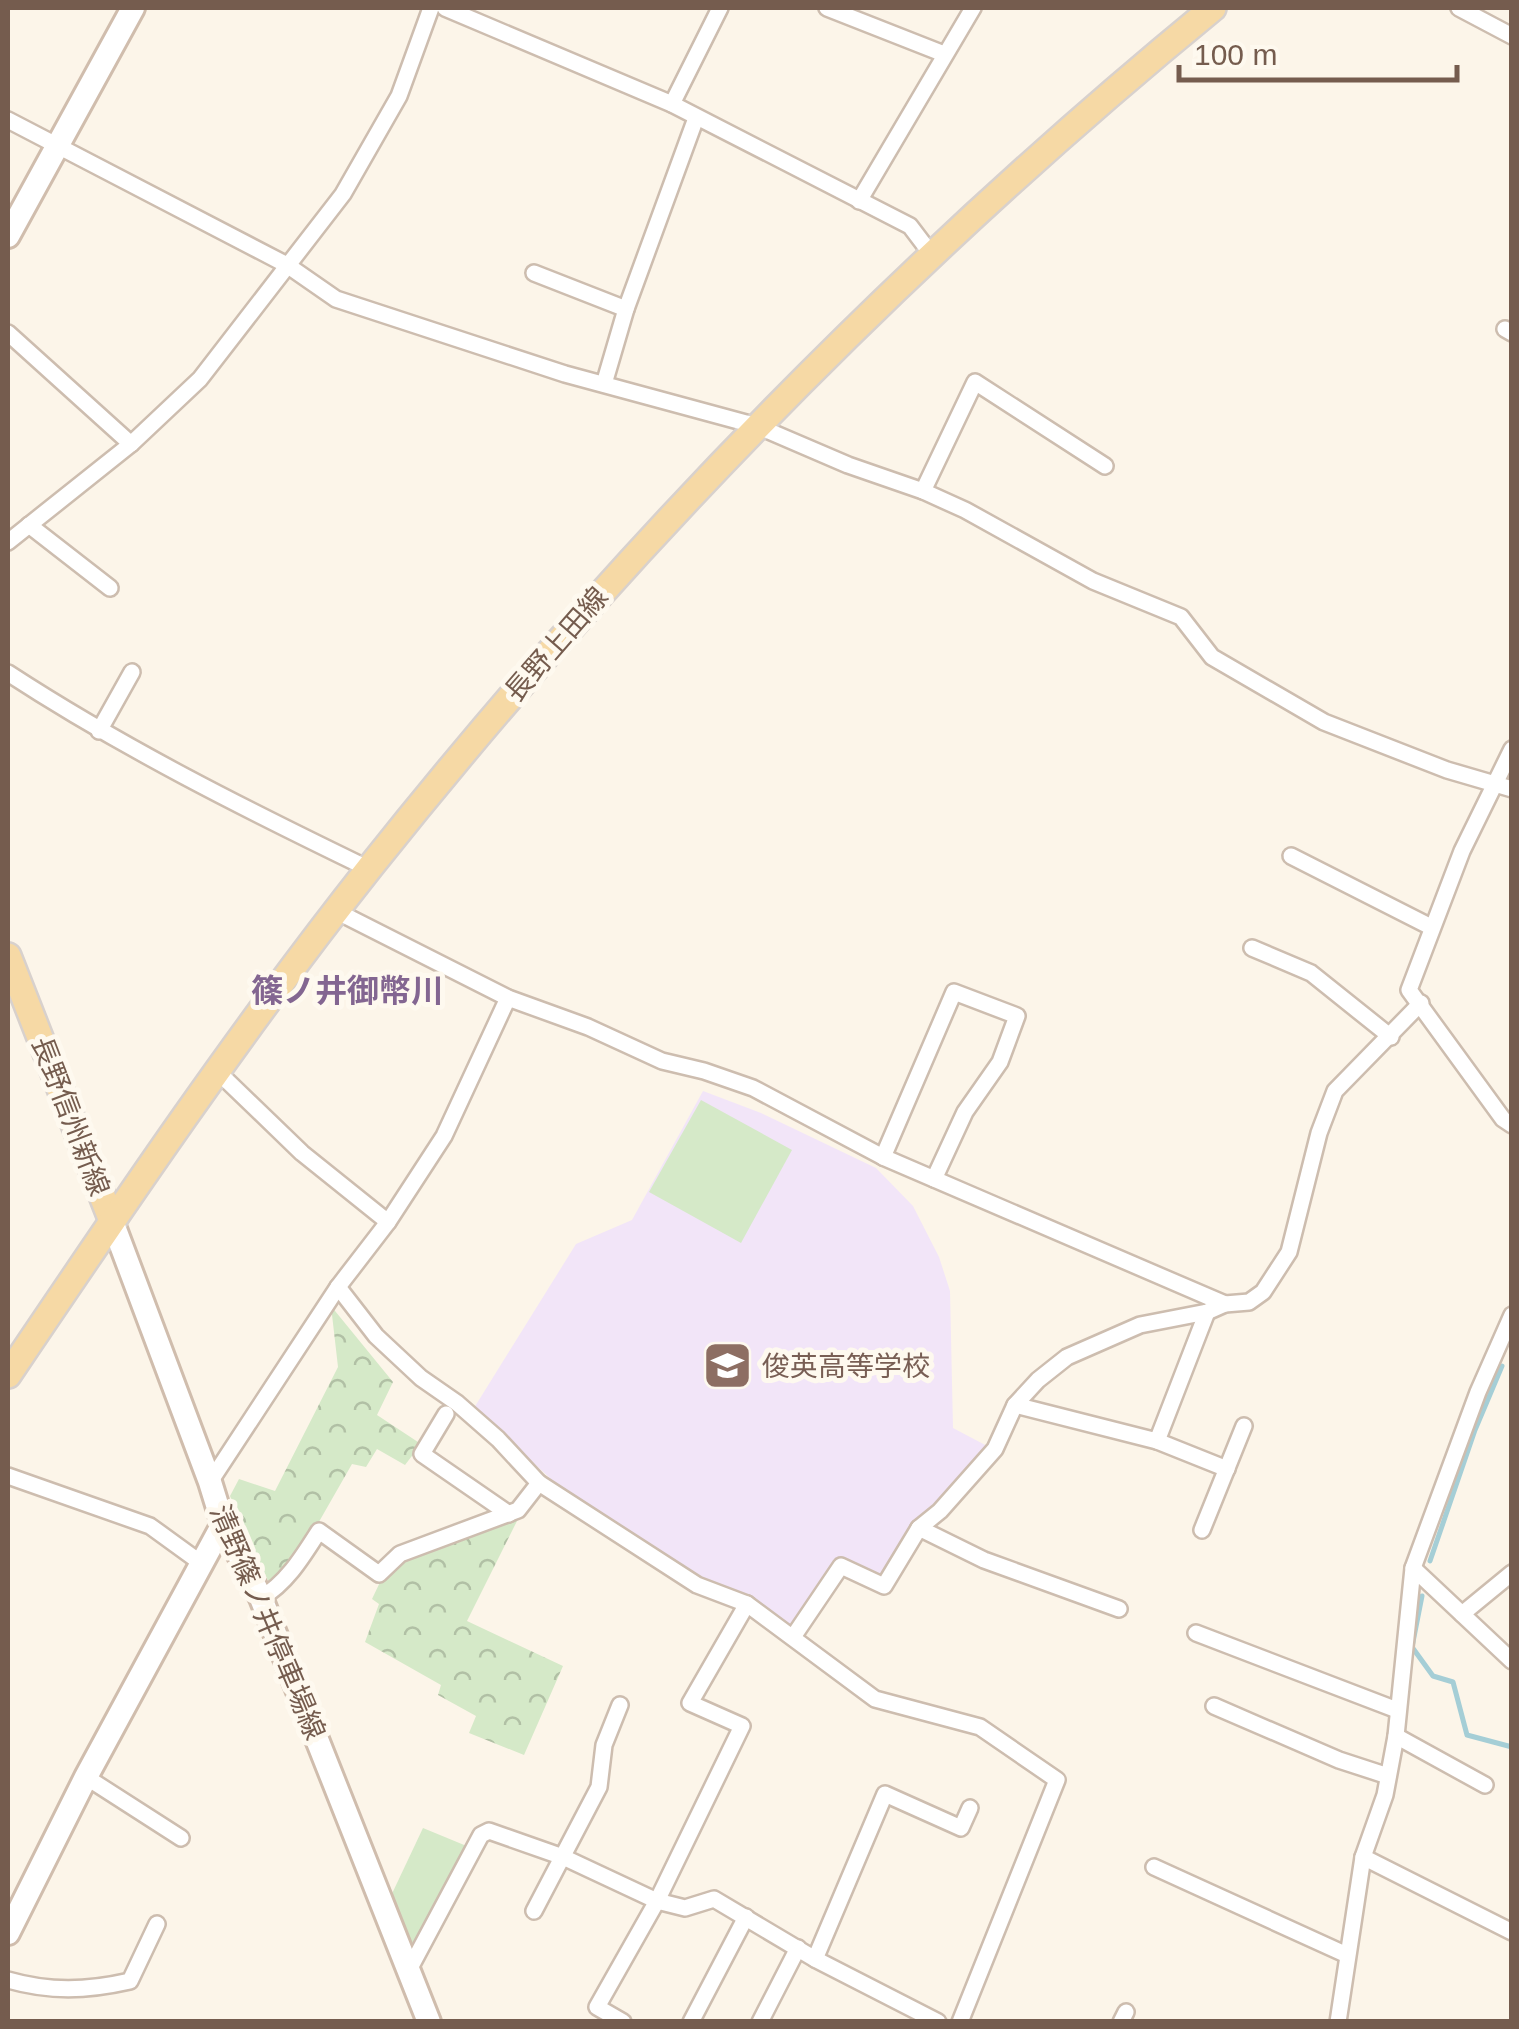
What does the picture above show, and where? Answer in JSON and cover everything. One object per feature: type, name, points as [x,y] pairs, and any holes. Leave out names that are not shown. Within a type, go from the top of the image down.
[{"type":"main road","points":[[8,236],[133,8]]},
{"type":"main road","name":"長野上田線","points":[[8,1375],[217,1071],[336,911],[568,629],[757,426],[932,255],[1055,142],[1212,8]]},
{"type":"main road","name":"長野信州新線","points":[[8,956],[112,1221]]},
{"type":"main road","name":"清野篠ノ井停車場線","points":[[112,1221],[223,1524],[261,1598],[429,2022]]},
{"type":"main road","points":[[8,1933],[86,1776],[223,1524]]},
{"type":"street","points":[[8,542],[131,444],[200,379],[343,194],[400,96],[431,8]]},
{"type":"street","points":[[445,8],[672,104],[910,226],[932,255]]},
{"type":"street","points":[[672,104],[720,8]]},
{"type":"street","points":[[832,8],[944,54]]},
{"type":"street","points":[[859,201],[973,8]]},
{"type":"street","points":[[1459,8],[1512,36]]},
{"type":"street","points":[[604,384],[626,309],[696,118]]},
{"type":"street","points":[[8,120],[287,265],[336,299],[455,340],[757,426],[924,491],[1093,580],[1181,616],[1212,657],[1324,722],[1446,770],[1512,788]]},
{"type":"street","points":[[534,273],[626,309]]},
{"type":"street","points":[[8,333],[131,444]]},
{"type":"street","points":[[924,491],[974,382],[1104,466]]},
{"type":"street","points":[[29,525],[110,588]]},
{"type":"street","points":[[99,731],[132,672]]},
{"type":"street","points":[[8,673],[99,731],[369,869]]},
{"type":"street","points":[[1512,748],[1432,928],[1409,990],[1503,1119],[1512,1124]]},
{"type":"street","points":[[1291,856],[1432,928]]},
{"type":"street","points":[[336,911],[508,998],[588,1027],[662,1062],[754,1088],[883,1157],[1225,1304]]},
{"type":"street","points":[[1252,948],[1311,973],[1391,1037]]},
{"type":"street","points":[[883,1157],[954,992],[1016,1016],[1000,1062],[966,1112],[934,1179]]},
{"type":"street","points":[[210,1482],[338,1286],[388,1222],[444,1136],[508,998]]},
{"type":"street","points":[[793,1637],[841,1566],[884,1586],[919,1528],[995,1448],[1015,1405],[1038,1380],[1077,1351],[1140,1325],[1249,1302],[1263,1292],[1289,1252],[1319,1132],[1335,1091],[1421,1003]]},
{"type":"street","points":[[217,1071],[302,1153],[388,1222]]},
{"type":"street","points":[[338,1286],[376,1336],[498,1438],[540,1483],[698,1585],[747,1604],[874,1699],[980,1727],[1057,1780],[960,2022]]},
{"type":"street","points":[[1157,1441],[1207,1312]]},
{"type":"street","points":[[1338,2022],[1362,1857],[1386,1796],[1414,1568],[1504,1348],[1512,1316]]},
{"type":"street","points":[[1015,1405],[1157,1441],[1227,1469]]},
{"type":"street","points":[[446,1414],[422,1454],[509,1514]]},
{"type":"street","points":[[1202,1530],[1244,1426]]},
{"type":"street","points":[[8,1476],[150,1526],[201,1563]]},
{"type":"street","points":[[261,1598],[274,1590],[301,1560],[320,1532],[379,1574],[400,1554],[518,1510],[540,1483]]},
{"type":"street","points":[[919,1528],[984,1560],[1119,1609]]},
{"type":"street","points":[[1414,1568],[1512,1661]]},
{"type":"street","points":[[1462,1614],[1512,1572]]},
{"type":"street","points":[[623,2022],[598,2007],[657,1901],[742,1726],[690,1704],[747,1604]]},
{"type":"street","points":[[1196,1633],[1397,1710]]},
{"type":"street","points":[[534,1911],[600,1787],[604,1745],[620,1705]]},
{"type":"street","points":[[1214,1706],[1338,1760],[1388,1776]]},
{"type":"street","points":[[1396,1736],[1485,1786]]},
{"type":"street","points":[[86,1776],[182,1838]]},
{"type":"street","points":[[814,1960],[885,1794],[961,1828],[970,1808]]},
{"type":"street","points":[[409,1970],[481,1835],[489,1831],[563,1856],[657,1901],[685,1908],[714,1900],[906,2015],[938,2022]]},
{"type":"street","points":[[1362,1857],[1512,1932]]},
{"type":"street","points":[[1154,1867],[1347,1955]]},
{"type":"street","points":[[690,2022],[746,1917]]},
{"type":"street","points":[[8,1980],[44,1990],[94,1990],[130,1981],[157,1924]]},
{"type":"street","points":[[760,2022],[798,1948]]},
{"type":"shaded area","name":"俊英高等学校","points":[[703,1091],[761,1113],[876,1168],[913,1206],[939,1257],[950,1291],[953,1428],[989,1447],[884,1586],[840,1562],[799,1635],[657,1551],[552,1480],[474,1408],[576,1244],[632,1220]]},
{"type":"green space","points":[[701,1100],[792,1150],[741,1243],[649,1192]]},
{"type":"green space","points":[[331,1306],[393,1382],[377,1415],[421,1444],[405,1465],[377,1449],[366,1467],[352,1464],[316,1527],[270,1585],[230,1496],[239,1479],[275,1491],[338,1367]]},
{"type":"green space","points":[[520,1515],[467,1621],[563,1666],[524,1755],[469,1733],[476,1716],[438,1695],[441,1685],[365,1642],[379,1604],[372,1599],[382,1578],[403,1559]]},
{"type":"green space","points":[[423,1828],[469,1847],[411,1953],[389,1900]]},
{"type":"waterway","points":[[1430,1561],[1475,1430],[1502,1366]]},
{"type":"waterway","points":[[1422,1596],[1412,1647],[1433,1676],[1453,1682],[1467,1735],[1512,1747]]},
{"type":"place","name":"俊英高等学校","points":[[727,1366]]},
{"type":"district","name":"篠ノ井御幣川","points":[[347,991]]}]
